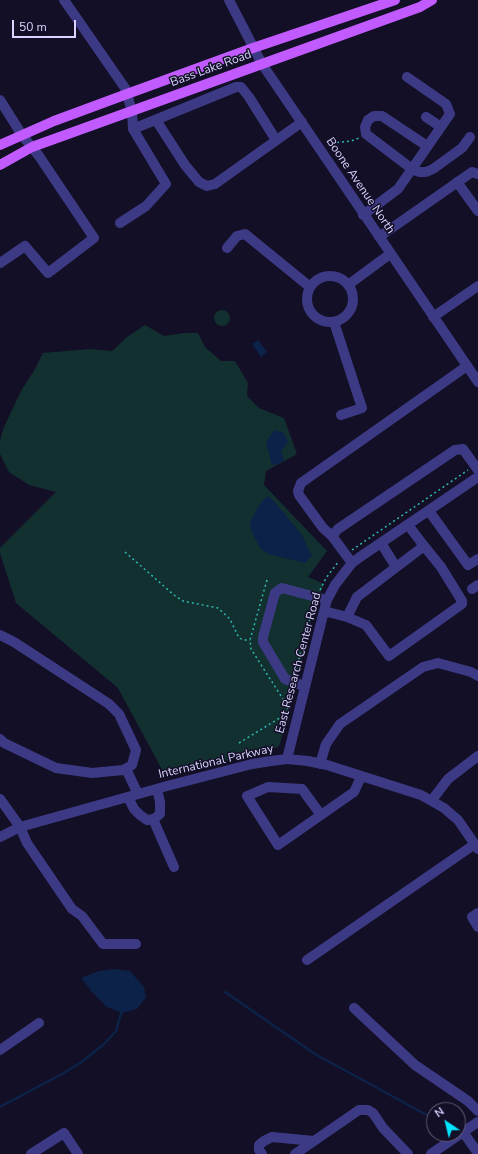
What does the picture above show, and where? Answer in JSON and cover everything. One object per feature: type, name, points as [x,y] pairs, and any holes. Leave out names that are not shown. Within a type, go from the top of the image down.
[{"type":"main road","name":"Bass Lake Road","points":[[0,145],[127,94],[253,48],[395,0]]},
{"type":"main road","name":"Bass Lake Road","points":[[0,165],[32,147],[420,7],[432,0]]},
{"type":"street","points":[[64,0],[125,88],[132,111],[133,128],[166,184],[146,206],[120,223]]},
{"type":"street","name":"Boone Avenue North","points":[[229,0],[262,64],[363,215],[478,382]]},
{"type":"street","points":[[363,215],[398,189],[450,114],[446,104],[407,77]]},
{"type":"street","points":[[133,128],[236,87],[241,87],[276,140]]},
{"type":"street","points":[[0,100],[22,135],[55,179],[94,238],[48,272],[25,246],[1,260]]},
{"type":"street","points":[[427,146],[382,116],[374,116],[368,120],[364,127],[366,134],[412,169],[420,172],[433,169],[462,148],[470,136]]},
{"type":"street","points":[[426,117],[441,127]]},
{"type":"street","points":[[156,120],[185,165],[200,182],[208,186],[215,184],[302,122]]},
{"type":"street","points":[[379,237],[472,172],[478,174]]},
{"type":"street","points":[[457,182],[478,211]]},
{"type":"street","points":[[227,248],[237,236],[245,234],[310,287]]},
{"type":"street","points":[[348,285],[390,254]]},
{"type":"street","points":[[328,276],[335,277],[348,285],[352,291],[352,306],[343,318],[334,322],[321,320],[310,311],[307,304],[307,296],[310,287],[320,278],[328,276]]},
{"type":"street","points":[[433,317],[478,286]]},
{"type":"street","points":[[334,322],[362,408],[341,415]]},
{"type":"street","points":[[352,563],[332,536],[323,528],[300,496],[298,491],[301,483],[467,366]]},
{"type":"street","points":[[332,536],[338,529],[455,450],[463,449],[476,468]]},
{"type":"street","name":"East Research Center Road","points":[[287,760],[304,686],[327,600],[335,585],[352,563],[478,477]]},
{"type":"street","points":[[429,511],[468,565],[478,559]]},
{"type":"street","points":[[324,611],[347,617],[366,625],[388,656],[462,604],[462,601],[441,567],[408,525]]},
{"type":"street","points":[[381,543],[396,567]]},
{"type":"street","points":[[347,617],[357,597],[424,546]]},
{"type":"street","points":[[304,686],[285,679],[263,642],[263,637],[275,593],[282,588],[327,600]]},
{"type":"street","points":[[0,635],[14,642],[109,704],[119,714],[136,750],[132,765],[126,769],[92,773],[56,768],[4,743],[0,738]]},
{"type":"street","points":[[320,764],[326,744],[340,724],[423,667],[438,663],[470,672],[478,676]]},
{"type":"street","points":[[432,800],[448,779],[478,756]]},
{"type":"street","name":"International Parkway","points":[[0,837],[20,827],[157,789],[252,764],[271,760],[287,760],[308,761],[320,764],[421,795],[444,808],[458,820],[477,846]]},
{"type":"street","points":[[126,769],[133,796],[134,809],[147,820],[153,819],[160,814],[160,802],[157,789]]},
{"type":"street","points":[[321,815],[302,790],[268,787],[247,796],[278,845],[354,792],[361,777]]},
{"type":"street","points":[[0,799],[20,827],[27,843],[72,909],[82,916],[103,944],[136,944]]},
{"type":"street","points":[[153,819],[174,867]]},
{"type":"street","points":[[307,960],[477,846]]},
{"type":"street","points":[[478,912],[472,917],[478,926]]},
{"type":"street","points":[[354,1008],[414,1065],[468,1101],[478,1111]]},
{"type":"street","points":[[0,1050],[39,1023]]},
{"type":"street","points":[[295,1154],[359,1110],[368,1110],[373,1113],[383,1128],[408,1154]]},
{"type":"street","points":[[466,1130],[478,1122]]},
{"type":"street","points":[[32,1154],[64,1133],[78,1154]]},
{"type":"street","points":[[466,1136],[478,1153]]},
{"type":"street","points":[[262,1154],[259,1150],[260,1145],[272,1137],[314,1141]]},
{"type":"street","points":[[431,1154],[448,1142]]},
{"type":"path","points":[[332,143],[351,141],[366,134]]},
{"type":"path","points":[[239,744],[283,716],[287,711],[312,609],[326,578],[338,562],[345,555],[476,468]]},
{"type":"path","points":[[125,552],[174,595],[183,601],[218,608],[230,619],[239,638],[250,640]]},
{"type":"green space","points":[[222,310],[228,312],[230,318],[228,324],[222,326],[216,324],[214,318],[216,312]]},
{"type":"green space","points":[[145,325],[164,336],[184,333],[198,333],[205,347],[221,361],[235,361],[248,383],[247,396],[259,408],[284,418],[297,454],[266,471],[264,485],[327,551],[308,577],[324,584],[314,610],[278,747],[166,777],[118,688],[16,603],[0,553],[0,548],[56,492],[29,485],[9,472],[0,454],[0,442],[3,429],[21,391],[43,353],[90,349],[112,351],[127,337]]},
{"type":"water","points":[[258,340],[267,352],[261,357],[252,344]]},
{"type":"water","points":[[274,430],[284,433],[288,442],[281,451],[284,461],[272,465],[266,442]]},
{"type":"water","points":[[267,496],[273,500],[302,535],[312,556],[305,563],[268,554],[261,549],[251,531],[250,522],[259,505]]},
{"type":"water","points":[[114,969],[130,971],[144,987],[146,997],[137,1009],[122,1013],[107,1007],[81,978],[99,971]]},
{"type":"waterway","points":[[225,992],[315,1054],[426,1115]]},
{"type":"waterway","points":[[0,1107],[80,1063],[103,1045],[116,1031],[121,1013]]}]
